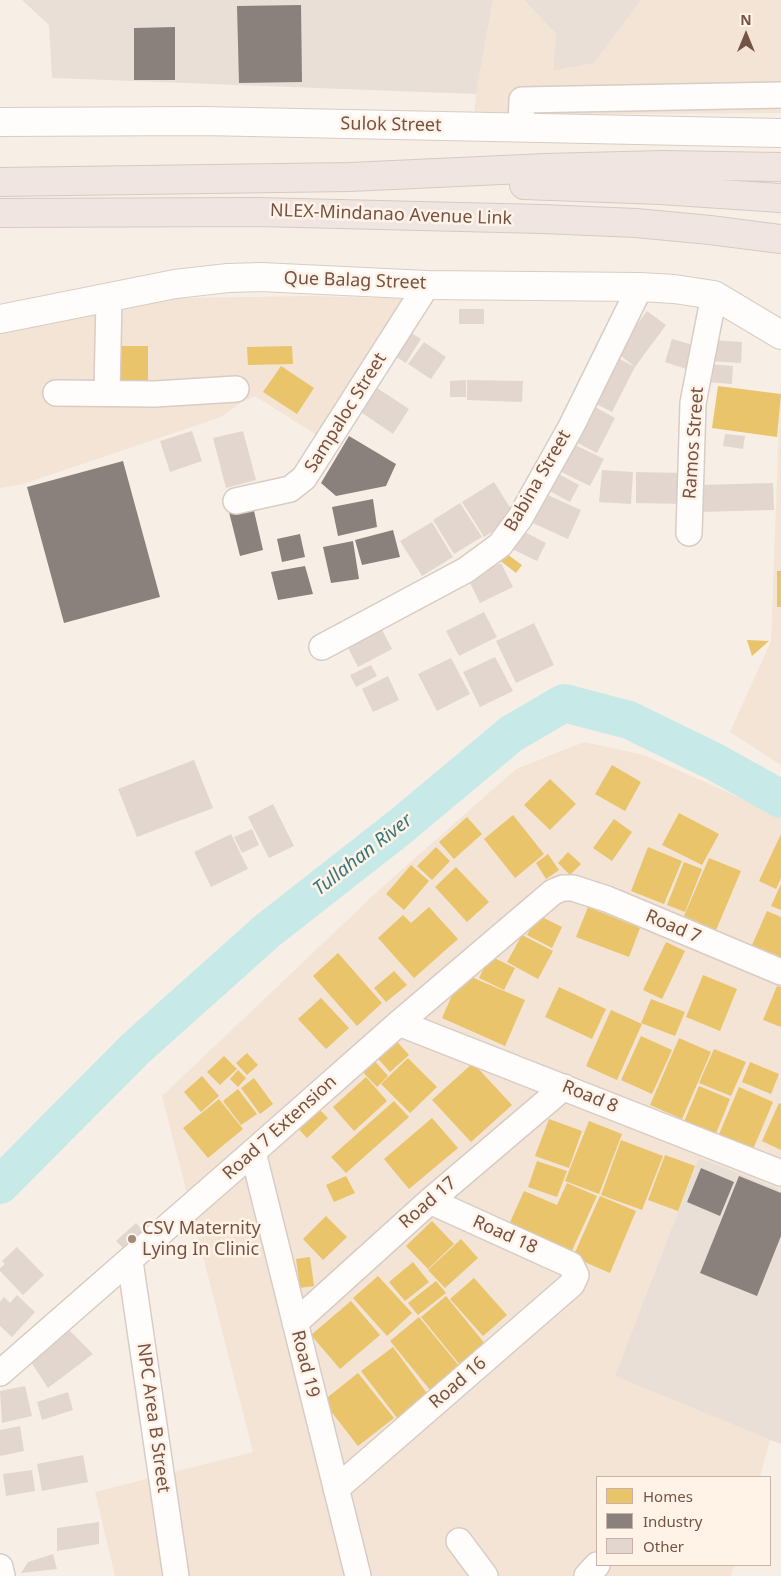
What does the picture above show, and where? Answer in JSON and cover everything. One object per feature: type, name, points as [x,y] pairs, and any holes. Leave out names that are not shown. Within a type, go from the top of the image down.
[{"type":"highway","name":"NLEX-Mindanao Avenue Link","points":[[0,182],[350,178],[564,167],[662,165],[781,167]]},
{"type":"highway","name":"NLEX-Mindanao Avenue Link","points":[[350,178],[660,190],[781,198]]},
{"type":"highway","name":"NLEX-Mindanao Avenue Link","points":[[0,213],[258,212],[542,219],[645,224],[781,239]]},
{"type":"street","points":[[521,128],[522,100],[781,95]]},
{"type":"street","name":"Sulok Street","points":[[0,122],[202,121],[781,133]]},
{"type":"street","name":"Que Balag Street","points":[[0,319],[175,284],[228,278],[427,285],[640,287],[674,289],[714,295]]},
{"type":"street","name":"Sampaloc Street","points":[[236,501],[290,489],[304,478],[427,285]]},
{"type":"street","name":"Babina Street","points":[[322,647],[466,570],[500,545],[520,518],[571,427],[640,287]]},
{"type":"street","points":[[714,295],[781,335]]},
{"type":"street","name":"Ramos Street","points":[[689,533],[693,403],[714,295]]},
{"type":"street","points":[[107,393],[108,298]]},
{"type":"street","points":[[56,393],[154,394],[236,389]]},
{"type":"street","name":"Road 7","points":[[563,888],[573,888],[607,899],[781,972]]},
{"type":"street","name":"Road 7 Extension","points":[[0,1373],[130,1261],[399,1023],[553,892],[563,888]]},
{"type":"street","name":"Road 8","points":[[399,1023],[781,1173]]},
{"type":"street","name":"Road 17","points":[[295,1323],[430,1201],[564,1087]]},
{"type":"street","name":"Road 19","points":[[253,1152],[358,1576]]},
{"type":"street","name":"Road 18","points":[[430,1201],[571,1265],[576,1275]]},
{"type":"street","name":"NPC Area B Street","points":[[130,1261],[176,1576]]},
{"type":"street","name":"Road 16","points":[[336,1489],[572,1284],[576,1275]]},
{"type":"street","points":[[459,1541],[485,1576]]},
{"type":"street","points":[[587,1576],[596,1565]]},
{"type":"street","points":[[0,1567],[2,1576]]},
{"type":"shaded area","points":[[22,0],[493,0],[476,94],[52,78],[49,25]]},
{"type":"shaded area","points":[[493,0],[524,0],[556,34],[553,71],[594,63],[641,0],[781,0],[781,113],[474,115]]},
{"type":"shaded area","points":[[524,0],[641,0],[594,63],[553,71],[556,34]]},
{"type":"shaded area","points":[[310,296],[412,299],[318,436],[255,396],[242,402],[221,417],[23,484],[0,488],[0,333],[26,325],[181,298]]},
{"type":"shaded area","points":[[781,374],[781,765],[730,732],[771,641]]},
{"type":"shaded area","points":[[584,742],[644,755],[781,816],[781,1444],[770,1440],[760,1476],[596,1476],[596,1566],[734,1566],[731,1576],[115,1576],[95,1492],[253,1452],[162,1096],[380,889],[516,769]]},
{"type":"shaded area","points":[[699,1158],[781,1190],[781,1444],[615,1376]]},
{"type":"building: Homes","points":[[117,346],[148,346],[148,390],[118,390]]},
{"type":"building: Homes","points":[[292,346],[293,364],[248,365],[247,347]]},
{"type":"building: Homes","points":[[281,366],[314,388],[297,414],[263,392]]},
{"type":"building: Homes","points":[[718,386],[781,394],[777,437],[712,428]]},
{"type":"building: Homes","points":[[504,552],[522,565],[516,573],[502,562],[492,560]]},
{"type":"building: Homes","points":[[777,571],[781,571],[781,607],[777,607]]},
{"type":"building: Homes","points":[[747,640],[769,641],[752,656]]},
{"type":"building: Homes","points":[[612,765],[641,782],[625,811],[595,794]]},
{"type":"building: Homes","points":[[550,779],[576,804],[550,830],[524,805]]},
{"type":"building: Homes","points":[[679,813],[719,834],[702,865],[662,845]]},
{"type":"building: Homes","points":[[513,815],[544,854],[515,878],[484,839]]},
{"type":"building: Homes","points":[[467,817],[482,834],[454,859],[439,842]]},
{"type":"building: Homes","points":[[614,819],[632,832],[612,861],[593,848]]},
{"type":"building: Homes","points":[[781,834],[781,878],[776,889],[759,881]]},
{"type":"building: Homes","points":[[436,847],[450,861],[432,880],[417,866]]},
{"type":"building: Homes","points":[[648,847],[682,861],[664,904],[631,891]]},
{"type":"building: Homes","points":[[568,852],[581,864],[570,875],[558,863]]},
{"type":"building: Homes","points":[[548,854],[559,870],[546,879],[536,863]]},
{"type":"building: Homes","points":[[709,858],[741,871],[716,930],[684,916]]},
{"type":"building: Homes","points":[[684,862],[702,869],[685,912],[667,905]]},
{"type":"building: Homes","points":[[411,865],[429,881],[404,910],[386,894]]},
{"type":"building: Homes","points":[[456,867],[489,902],[467,922],[435,887]]},
{"type":"building: Homes","points":[[781,884],[781,910],[771,906]]},
{"type":"building: Homes","points":[[429,907],[458,939],[414,978],[378,938],[403,915],[411,923]]},
{"type":"building: Homes","points":[[588,907],[640,928],[629,957],[576,937]]},
{"type":"building: Homes","points":[[767,911],[781,917],[781,957],[752,945]]},
{"type":"building: Homes","points":[[538,915],[562,927],[552,948],[527,935]]},
{"type":"building: Homes","points":[[522,935],[553,951],[538,979],[507,962]]},
{"type":"building: Homes","points":[[666,942],[685,951],[662,999],[643,990]]},
{"type":"building: Homes","points":[[338,953],[382,1003],[357,1026],[313,976]]},
{"type":"building: Homes","points":[[490,956],[515,968],[504,990],[479,978]]},
{"type":"building: Homes","points":[[394,971],[407,985],[386,1002],[374,988]]},
{"type":"building: Homes","points":[[462,973],[525,1000],[505,1046],[442,1018]]},
{"type":"building: Homes","points":[[703,975],[737,989],[720,1031],[686,1017]]},
{"type":"building: Homes","points":[[777,986],[781,987],[781,1027],[763,1020]]},
{"type":"building: Homes","points":[[559,987],[606,1009],[592,1039],[545,1017]]},
{"type":"building: Homes","points":[[321,998],[349,1028],[326,1049],[298,1019]]},
{"type":"building: Homes","points":[[651,999],[685,1012],[675,1036],[641,1023]]},
{"type":"building: Homes","points":[[611,1010],[642,1024],[617,1080],[586,1066]]},
{"type":"building: Homes","points":[[391,1035],[409,1055],[390,1072],[372,1052]]},
{"type":"building: Homes","points":[[641,1036],[672,1050],[652,1094],[621,1080]]},
{"type":"building: Homes","points":[[679,1038],[711,1052],[682,1119],[650,1105]]},
{"type":"building: Homes","points":[[714,1049],[746,1062],[731,1096],[699,1083]]},
{"type":"building: Homes","points":[[247,1053],[258,1065],[247,1075],[236,1063]]},
{"type":"building: Homes","points":[[224,1056],[237,1069],[220,1085],[207,1072]]},
{"type":"building: Homes","points":[[372,1058],[388,1076],[377,1087],[360,1069]]},
{"type":"building: Homes","points":[[408,1058],[437,1087],[410,1113],[381,1084]]},
{"type":"building: Homes","points":[[750,1062],[779,1074],[771,1094],[742,1082]]},
{"type":"building: Homes","points":[[473,1063],[512,1105],[471,1142],[432,1100]]},
{"type":"building: Homes","points":[[238,1070],[246,1078],[238,1087],[230,1079]]},
{"type":"building: Homes","points":[[202,1076],[219,1096],[201,1112],[184,1092]]},
{"type":"building: Homes","points":[[366,1077],[387,1101],[354,1131],[333,1107]]},
{"type":"building: Homes","points":[[254,1078],[273,1104],[260,1114],[241,1088]]},
{"type":"building: Homes","points":[[699,1086],[730,1099],[715,1136],[683,1124]]},
{"type":"building: Homes","points":[[739,1087],[773,1102],[751,1154],[717,1139]]},
{"type":"building: Homes","points":[[238,1089],[257,1114],[241,1125],[223,1101]]},
{"type":"building: Homes","points":[[219,1099],[243,1129],[208,1158],[183,1128]]},
{"type":"building: Homes","points":[[394,1101],[409,1117],[346,1173],[331,1157]]},
{"type":"building: Homes","points":[[313,1103],[328,1118],[307,1138],[293,1123]]},
{"type":"building: Homes","points":[[779,1103],[781,1104],[781,1150],[762,1141]]},
{"type":"building: Homes","points":[[432,1118],[458,1148],[409,1189],[384,1159]]},
{"type":"building: Homes","points":[[549,1119],[582,1131],[569,1168],[535,1156]]},
{"type":"building: Homes","points":[[589,1121],[622,1134],[599,1194],[565,1181]]},
{"type":"building: Homes","points":[[621,1140],[663,1156],[642,1210],[601,1195]]},
{"type":"building: Homes","points":[[665,1155],[695,1166],[678,1211],[648,1200]]},
{"type":"building: Homes","points":[[537,1161],[567,1171],[557,1197],[528,1187]]},
{"type":"building: Homes","points":[[346,1176],[355,1193],[334,1202],[326,1185]]},
{"type":"building: Homes","points":[[567,1183],[597,1196],[569,1257],[507,1229],[524,1191],[557,1205]]},
{"type":"building: Homes","points":[[600,1196],[636,1211],[610,1273],[573,1257]]},
{"type":"building: Homes","points":[[326,1216],[347,1237],[323,1260],[303,1239]]},
{"type":"building: Homes","points":[[432,1221],[454,1244],[428,1269],[406,1246]]},
{"type":"building: Homes","points":[[461,1239],[478,1258],[445,1288],[428,1270]]},
{"type":"building: Homes","points":[[310,1257],[314,1286],[300,1288],[296,1259]]},
{"type":"building: Homes","points":[[413,1262],[429,1282],[405,1301],[389,1282]]},
{"type":"building: Homes","points":[[378,1276],[412,1313],[387,1336],[353,1298]]},
{"type":"building: Homes","points":[[474,1278],[507,1315],[483,1336],[450,1299]]},
{"type":"building: Homes","points":[[436,1281],[446,1293],[418,1315],[408,1303]]},
{"type":"building: Homes","points":[[446,1296],[486,1345],[460,1365],[421,1317]]},
{"type":"building: Homes","points":[[351,1301],[380,1335],[340,1369],[311,1335]]},
{"type":"building: Homes","points":[[419,1317],[460,1367],[431,1391],[390,1341]]},
{"type":"building: Homes","points":[[393,1347],[429,1396],[398,1419],[361,1371]]},
{"type":"building: Homes","points":[[358,1373],[394,1418],[358,1446],[323,1401]]},
{"type":"building: Industry","points":[[301,5],[302,82],[239,83],[237,6]]},
{"type":"building: Industry","points":[[175,27],[175,80],[134,80],[134,28]]},
{"type":"building: Industry","points":[[349,436],[396,464],[386,486],[336,496],[321,483]]},
{"type":"building: Industry","points":[[123,461],[160,597],[64,623],[27,487]]},
{"type":"building: Industry","points":[[373,499],[377,527],[338,536],[332,507]]},
{"type":"building: Industry","points":[[252,502],[263,550],[240,556],[228,508]]},
{"type":"building: Industry","points":[[393,530],[400,557],[362,565],[355,540]]},
{"type":"building: Industry","points":[[300,534],[305,557],[282,562],[277,539]]},
{"type":"building: Industry","points":[[353,541],[359,579],[331,583],[323,547]]},
{"type":"building: Industry","points":[[305,566],[313,594],[278,600],[271,572]]},
{"type":"building: Industry","points":[[701,1168],[734,1182],[720,1216],[687,1202]]},
{"type":"building: Industry","points":[[739,1176],[781,1193],[781,1236],[757,1296],[700,1273]]},
{"type":"building: Other","points":[[459,309],[484,309],[484,324],[459,324]]},
{"type":"building: Other","points":[[647,311],[666,325],[635,367],[616,352]]},
{"type":"building: Other","points":[[405,329],[421,339],[406,363],[390,353]]},
{"type":"building: Other","points":[[672,339],[700,347],[692,371],[665,362]]},
{"type":"building: Other","points":[[711,340],[742,342],[741,363],[709,361]]},
{"type":"building: Other","points":[[424,342],[446,357],[431,379],[408,364]]},
{"type":"building: Other","points":[[614,356],[635,367],[612,412],[590,401]]},
{"type":"building: Other","points":[[707,364],[733,366],[732,384],[706,382]]},
{"type":"building: Other","points":[[466,380],[466,397],[450,397],[450,381]]},
{"type":"building: Other","points":[[467,380],[523,381],[522,402],[467,400]]},
{"type":"building: Other","points":[[371,384],[409,409],[393,434],[355,408]]},
{"type":"building: Other","points":[[590,404],[615,418],[597,453],[572,440]]},
{"type":"building: Other","points":[[192,431],[202,461],[170,472],[160,441]]},
{"type":"building: Other","points":[[243,431],[256,480],[226,488],[213,438]]},
{"type":"building: Other","points":[[725,434],[745,436],[743,449],[723,446]]},
{"type":"building: Other","points":[[567,441],[604,459],[590,486],[553,468]]},
{"type":"building: Other","points":[[602,470],[633,472],[631,504],[599,502]]},
{"type":"building: Other","points":[[553,471],[579,485],[570,502],[544,488]]},
{"type":"building: Other","points":[[636,472],[684,473],[683,504],[636,503]]},
{"type":"building: Other","points":[[494,482],[516,517],[484,537],[462,502]]},
{"type":"building: Other","points":[[773,483],[774,510],[699,512],[698,485]]},
{"type":"building: Other","points":[[539,491],[581,510],[568,539],[526,520]]},
{"type":"building: Other","points":[[460,503],[482,537],[454,554],[433,520]]},
{"type":"building: Other","points":[[432,522],[453,557],[422,576],[400,541]]},
{"type":"building: Other","points":[[519,529],[546,543],[537,561],[510,548]]},
{"type":"building: Other","points":[[501,563],[513,587],[480,603],[468,579]]},
{"type":"building: Other","points":[[484,612],[497,637],[459,656],[446,631]]},
{"type":"building: Other","points":[[534,623],[554,665],[516,683],[496,641]]},
{"type":"building: Other","points":[[380,626],[392,649],[358,667],[346,644]]},
{"type":"building: Other","points":[[495,657],[513,691],[480,707],[463,672]]},
{"type":"building: Other","points":[[451,658],[470,694],[437,711],[418,674]]},
{"type":"building: Other","points":[[371,665],[377,676],[356,687],[350,675]]},
{"type":"building: Other","points":[[388,676],[399,700],[373,712],[362,689]]},
{"type":"building: Other","points":[[194,760],[213,808],[137,837],[118,789]]},
{"type":"building: Other","points":[[273,804],[294,846],[269,858],[248,817]]},
{"type":"building: Other","points":[[252,829],[259,845],[242,853],[234,837]]},
{"type":"building: Other","points":[[231,834],[248,869],[211,887],[194,852]]},
{"type":"building: Other","name":"CSV Maternity Lying In Clinic","points":[[136,1223],[148,1236],[129,1254],[116,1241]]},
{"type":"building: Other","points":[[17,1247],[44,1275],[23,1295],[0,1271],[0,1268],[5,1264],[2,1261]]},
{"type":"building: Other","points":[[17,1295],[35,1312],[12,1337],[0,1326],[0,1302],[4,1297],[10,1303]]},
{"type":"building: Other","points":[[64,1325],[93,1354],[48,1388],[29,1359]]},
{"type":"building: Other","points":[[25,1386],[32,1416],[2,1423],[0,1391]]},
{"type":"building: Other","points":[[68,1392],[73,1410],[42,1420],[37,1402]]},
{"type":"building: Other","points":[[20,1426],[24,1451],[0,1456],[0,1430]]},
{"type":"building: Other","points":[[83,1455],[88,1482],[42,1491],[37,1464]]},
{"type":"building: Other","points":[[32,1470],[35,1491],[6,1496],[3,1474]]},
{"type":"building: Other","points":[[99,1522],[99,1544],[57,1551],[57,1528]]},
{"type":"building: Other","points":[[53,1554],[57,1569],[21,1573],[28,1562]]},
{"type":"waterway","name":"Tullahan River","points":[[0,1185],[135,1049],[267,931],[401,826],[511,734],[564,703],[629,720],[715,762],[781,799]]},
{"type":"place","name":"CSV Maternity Lying In Clinic","points":[[132,1239]]}]
